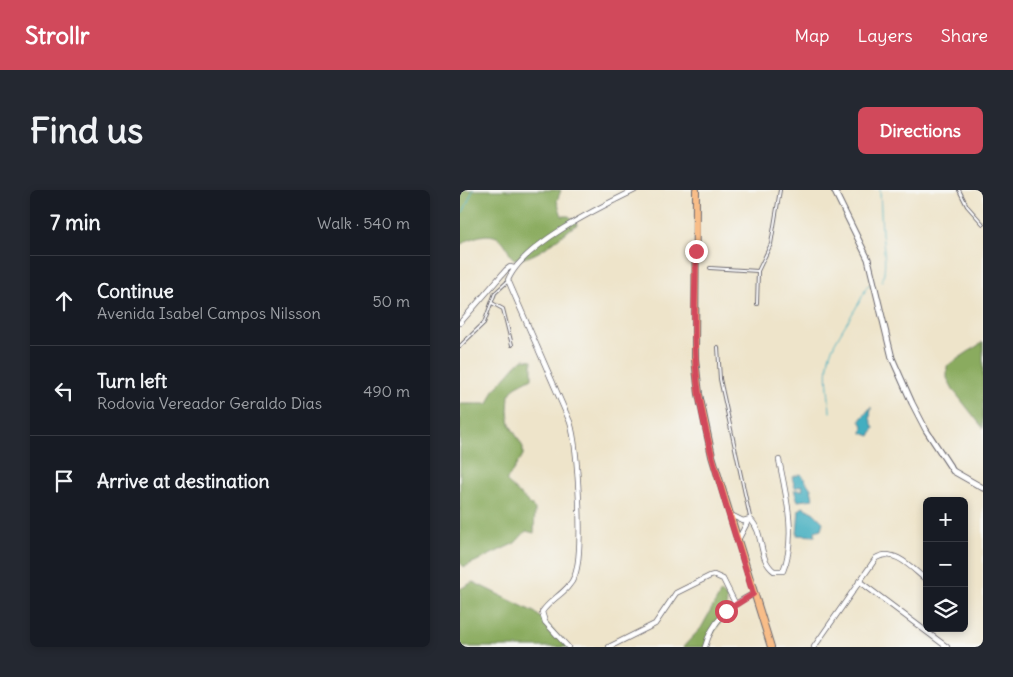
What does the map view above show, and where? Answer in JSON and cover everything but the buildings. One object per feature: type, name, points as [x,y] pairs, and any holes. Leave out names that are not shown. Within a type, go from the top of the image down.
[{"type":"main road","points":[[696,190],[696,368],[709,446],[753,594],[771,647]]},
{"type":"street","points":[[568,647],[545,622],[542,612],[569,588],[578,562],[576,443],[570,422],[508,280],[514,268],[568,224],[635,190]]},
{"type":"street","points":[[834,190],[868,259],[892,358],[912,403],[926,430],[953,471],[983,488]]},
{"type":"street","points":[[460,323],[506,270],[511,267],[514,268]]},
{"type":"street","points":[[730,514],[738,520],[749,520],[757,528],[765,560],[774,570],[782,572],[786,560],[790,511],[779,460]]},
{"type":"street","points":[[738,541],[749,520]]},
{"type":"street","points":[[814,647],[876,558],[885,554],[901,560],[923,577]]},
{"type":"street","points":[[609,647],[655,624],[676,593],[710,576],[714,575],[724,579],[735,603]]},
{"type":"street","points":[[859,581],[947,647]]},
{"type":"street","points":[[705,647],[720,617],[735,603],[753,594]]},
{"type":"lane","points":[[757,304],[758,271],[771,244],[780,190]]},
{"type":"lane","points":[[959,190],[967,206],[983,224]]},
{"type":"lane","points":[[710,268],[758,271]]},
{"type":"lane","points":[[460,346],[484,323],[500,287],[508,280]]},
{"type":"lane","points":[[492,303],[503,309],[512,345]]},
{"type":"lane","points":[[718,346],[720,379],[737,462],[750,507],[749,520]]},
{"type":"green space","points":[[460,190],[561,190],[557,201],[562,216],[569,216],[578,224],[540,251],[523,258],[514,259],[502,240],[490,235],[471,239],[460,245]]},
{"type":"green space","points":[[983,342],[983,428],[954,391],[947,378],[947,366]]},
{"type":"green space","points":[[524,359],[532,360],[532,378],[515,387],[509,395],[508,411],[510,425],[523,447],[523,455],[506,481],[535,509],[534,533],[526,531],[515,543],[464,567],[460,563],[460,404],[488,404],[494,390],[517,364]]},
{"type":"green space","points":[[473,582],[536,613],[569,647],[460,647],[460,589]]},
{"type":"green space","points":[[721,592],[727,597],[726,612],[705,647],[683,647],[701,628]]},
{"type":"water","points":[[871,407],[870,419],[874,428],[870,436],[862,433],[863,426],[860,420]]},
{"type":"water","points":[[801,474],[811,489],[813,499],[798,501],[794,490],[803,490],[802,485],[795,488],[792,477]]},
{"type":"water","points":[[803,507],[814,513],[823,522],[821,529],[815,531],[815,536],[797,535],[799,510]]},
{"type":"waterway","points":[[460,214],[464,211],[473,190]]},
{"type":"waterway","points":[[880,190],[885,258],[882,281]]},
{"type":"waterway","points":[[830,412],[827,373],[831,351],[867,286],[870,285]]},
{"type":"route","points":[[696,251],[696,359],[699,394],[712,456],[753,594],[735,603],[726,611]]}]
